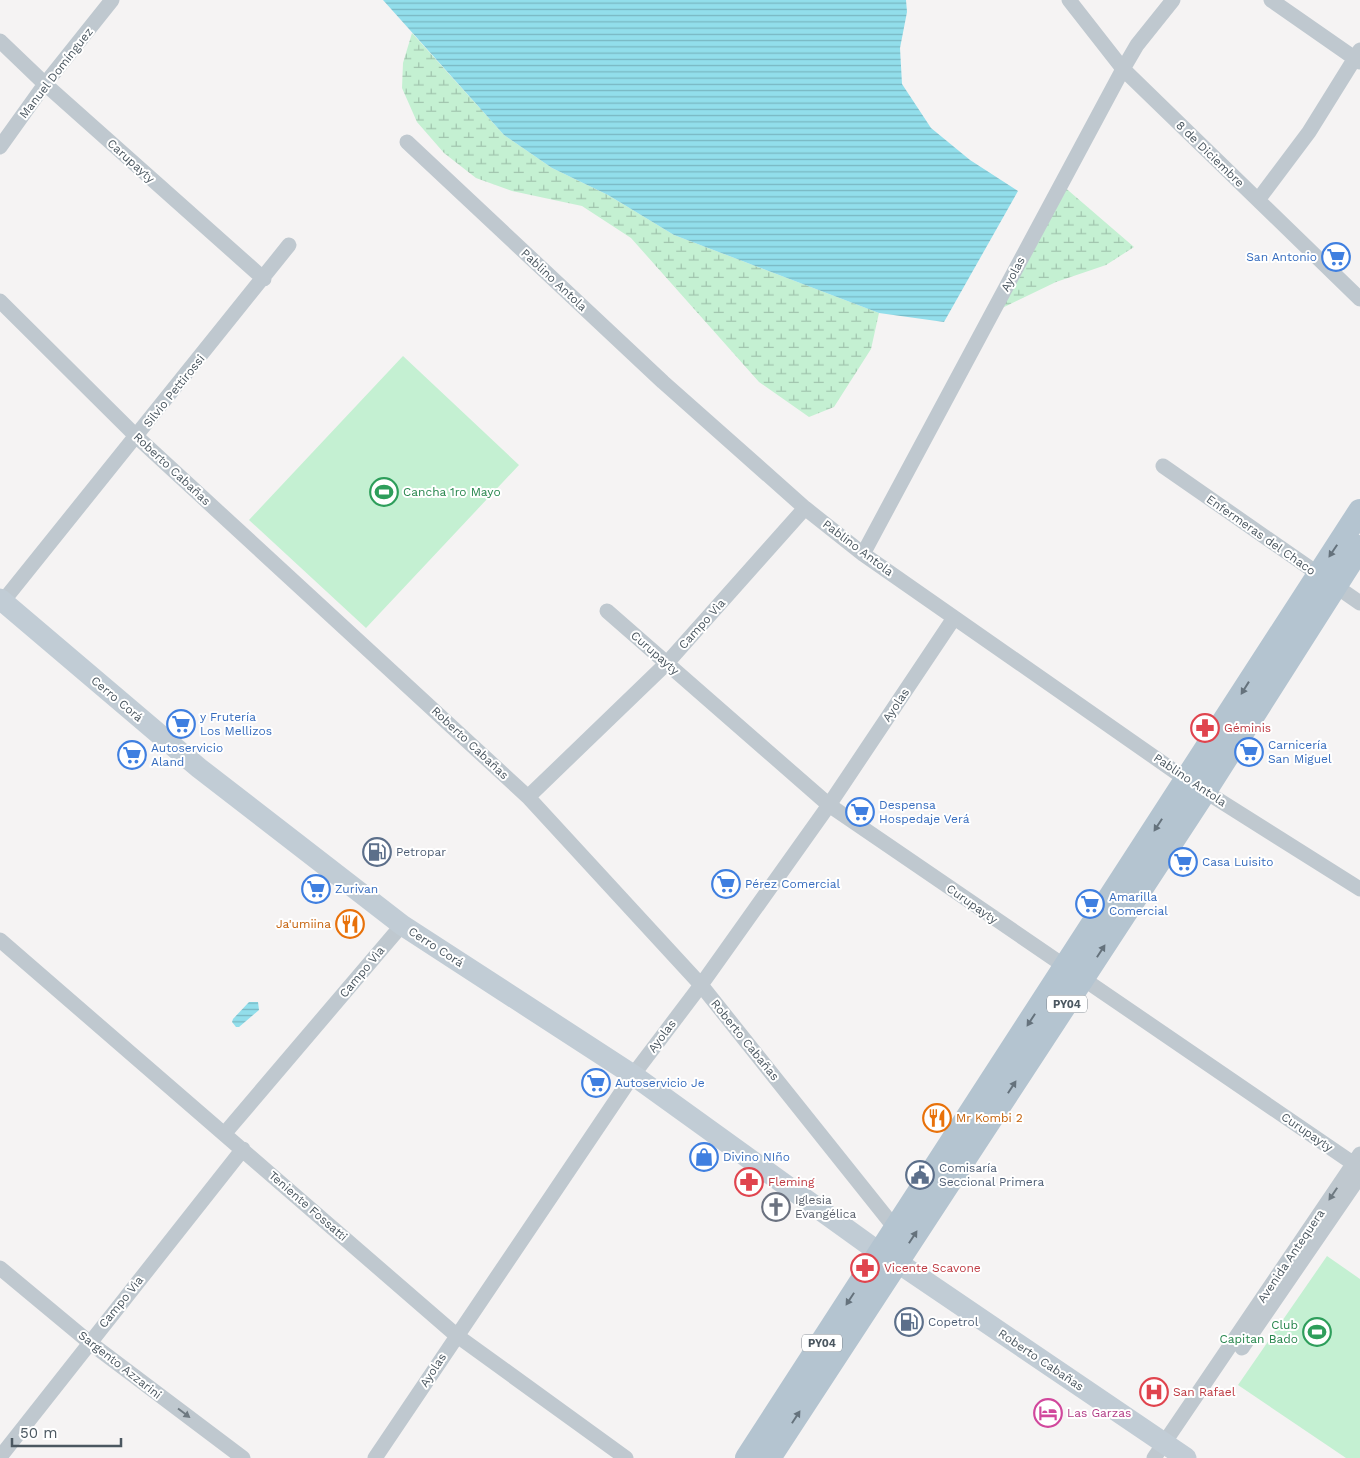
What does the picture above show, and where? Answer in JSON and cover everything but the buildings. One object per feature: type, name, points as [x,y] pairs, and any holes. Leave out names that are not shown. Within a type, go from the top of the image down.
[{"type":"main road","name":"PY04","points":[[747,1458],[888,1258],[1196,786],[1325,580],[1360,511]]},
{"type":"main road","name":"PY04","points":[[1325,580],[1360,547]]},
{"type":"main road","name":"PY04","points":[[769,1458],[888,1258],[895,1228],[1074,974]]},
{"type":"street","name":"Manuel Domínguez","points":[[0,146],[45,84],[112,0]]},
{"type":"street","name":"8 de Diciembre","points":[[1069,0],[1122,69],[1360,300]]},
{"type":"street","name":"Ayolas","points":[[863,554],[1122,69],[1137,45],[1173,0]]},
{"type":"street","points":[[1258,200],[1309,132],[1358,57],[1271,0]]},
{"type":"street","name":"Carupayty","points":[[0,41],[45,84],[264,279]]},
{"type":"street","name":"Pablino Antola","points":[[407,142],[663,382],[805,508],[863,554],[1196,786],[1360,889]]},
{"type":"street","name":"Silvio Pettirossi","points":[[1,602],[137,437],[264,279],[289,244]]},
{"type":"street","name":"Roberto Cabañas","points":[[0,301],[137,437],[528,797],[701,985],[895,1228]]},
{"type":"street","name":"Enfermeras del Chaco","points":[[1163,466],[1360,604]]},
{"type":"street","name":"Campo Vìa","points":[[528,797],[667,663],[805,508]]},
{"type":"street","name":"Cerro Corá","points":[[1,602],[200,768],[402,925],[633,1075],[888,1258]]},
{"type":"street","name":"Curupayty","points":[[606,610],[830,805],[1074,974],[1358,1165]]},
{"type":"street","name":"Ayolas","points":[[375,1458],[456,1335],[633,1075],[701,985],[830,805],[954,618]]},
{"type":"street","name":"Campo Vìa","points":[[225,1133],[402,925]]},
{"type":"street","name":"Teniente Fossatti","points":[[0,940],[456,1335],[626,1458]]},
{"type":"street","name":"Campo Vìa","points":[[0,1457],[89,1342],[243,1150]]},
{"type":"street","name":"Avenida Antequera","points":[[1169,1453],[1358,1165]]},
{"type":"street","name":"Roberto Cabañas","points":[[888,1258],[1169,1453]]},
{"type":"street","name":"Sargento Azzarini","points":[[0,1268],[89,1342],[243,1458]]},
{"type":"green space","points":[[412,33],[504,135],[552,168],[608,195],[674,235],[879,313],[871,349],[834,407],[809,417],[759,382],[631,238],[582,206],[512,191],[476,178],[444,153],[417,122],[402,88],[403,63]]},
{"type":"green space","points":[[1062,185],[1134,247],[1106,265],[1056,282],[996,311]]},
{"type":"green space","name":"Cancha 1ro Mayo","points":[[403,356],[519,465],[366,628],[249,520]]},
{"type":"green space","name":"Club Capitan Bado","points":[[1327,1256],[1360,1279],[1360,1458],[1346,1458],[1238,1385]]},
{"type":"water","points":[[383,0],[906,0],[907,12],[900,48],[902,84],[931,128],[970,160],[1018,191],[944,322],[879,313],[674,235],[608,195],[552,168],[504,135]]},
{"type":"water","points":[[249,1002],[258,1002],[259,1010],[239,1027],[236,1027],[232,1022],[233,1019]]},
{"type":"place","name":"San Antonio","points":[[1336,257]]},
{"type":"place","name":"Cancha 1ro Mayo","points":[[384,492]]},
{"type":"place","name":"y Frutería Los Mellizos","points":[[181,724]]},
{"type":"place","name":"Géminis","points":[[1205,728]]},
{"type":"place","name":"Carnicería San Miguel","points":[[1249,752]]},
{"type":"place","name":"Autoservicio Aland","points":[[132,755]]},
{"type":"place","name":"Despensa Hospedaje Verá","points":[[860,812]]},
{"type":"place","name":"Petropar","points":[[377,852]]},
{"type":"place","name":"Casa Luisito","points":[[1183,862]]},
{"type":"place","name":"Pérez Comercial","points":[[726,884]]},
{"type":"place","name":"Zurivan","points":[[316,889]]},
{"type":"place","name":"Amarilla Comercial","points":[[1090,904]]},
{"type":"place","name":"Ja'umiina","points":[[350,924]]},
{"type":"place","name":"Autoservicio Je","points":[[596,1083]]},
{"type":"place","name":"Mr Kombi 2","points":[[937,1118]]},
{"type":"place","name":"Divino NIño","points":[[704,1157]]},
{"type":"place","name":"Comisaría Seccional Primera","points":[[920,1175]]},
{"type":"place","name":"Fleming","points":[[749,1182]]},
{"type":"place","name":"Iglesia Evangélica","points":[[776,1207]]},
{"type":"place","name":"Vicente Scavone","points":[[865,1268]]},
{"type":"place","name":"Copetrol","points":[[909,1322]]},
{"type":"place","name":"Club Capitan Bado","points":[[1317,1332]]},
{"type":"place","name":"San Rafael","points":[[1154,1392]]},
{"type":"place","name":"Las Garzas","points":[[1048,1413]]}]
